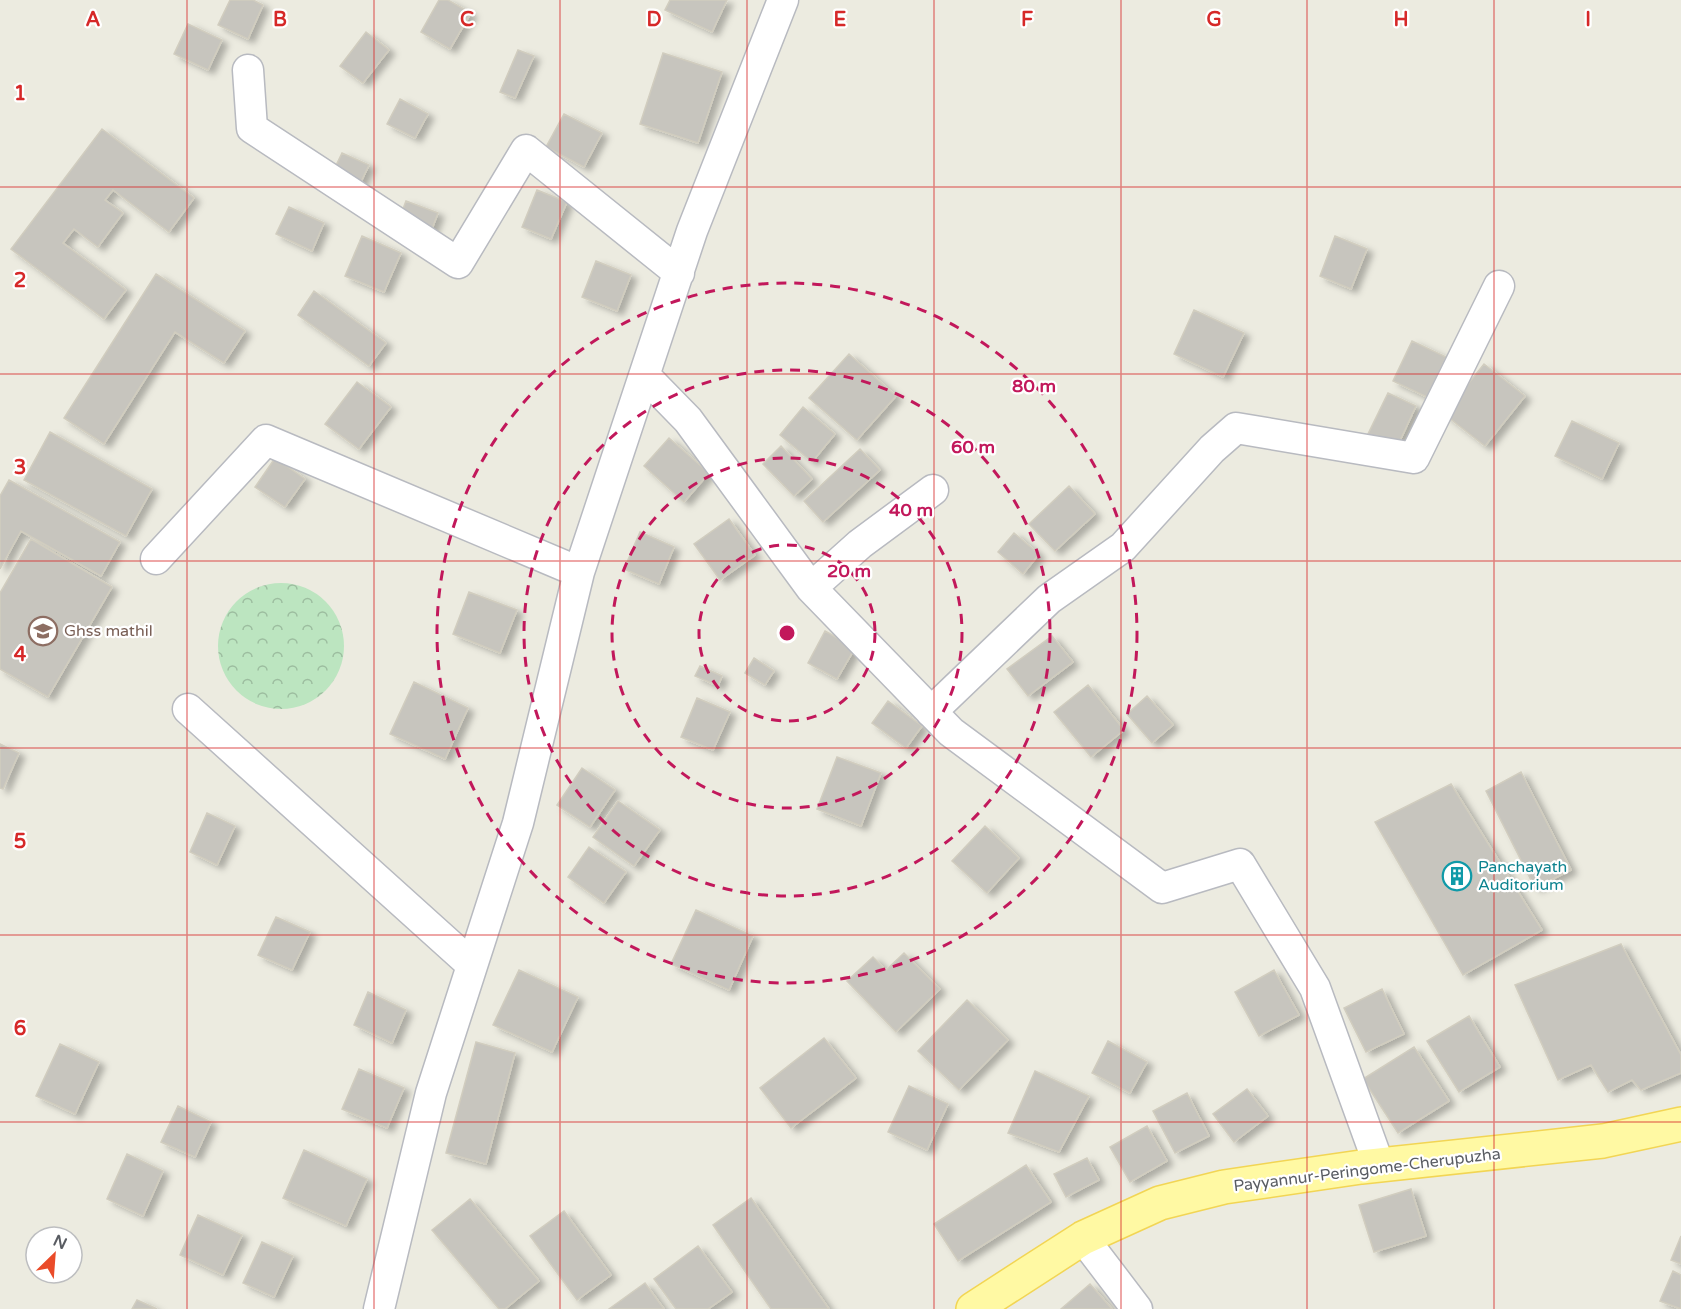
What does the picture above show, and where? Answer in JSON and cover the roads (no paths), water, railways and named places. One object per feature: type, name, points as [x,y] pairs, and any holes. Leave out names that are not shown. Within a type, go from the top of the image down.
[{"type":"main road","name":"Payyannur-Peringome-Cherupuzha","points":[[973,1309],[1083,1238],[1160,1203],[1224,1187],[1379,1165],[1603,1141],[1681,1124]]},
{"type":"street","points":[[379,1309],[431,1094],[518,823],[579,572],[692,231],[783,0]]},
{"type":"street","points":[[248,70],[252,128],[458,263],[526,150],[679,273]]},
{"type":"street","points":[[931,712],[1049,599],[1124,547],[1212,449],[1236,428],[1414,458],[1499,286]]},
{"type":"street","points":[[645,376],[688,420],[811,588],[951,732],[1162,888],[1240,864],[1315,988],[1379,1165]]},
{"type":"street","points":[[156,559],[266,440],[579,572]]},
{"type":"street","points":[[811,588],[860,544],[933,490]]},
{"type":"street","points":[[188,709],[472,965]]},
{"type":"street","points":[[1083,1238],[1137,1309]]},
{"type":"place","name":"Ghss mathil","points":[[43,631]]},
{"type":"place","name":"Panchayath Auditorium","points":[[1457,876]]}]
